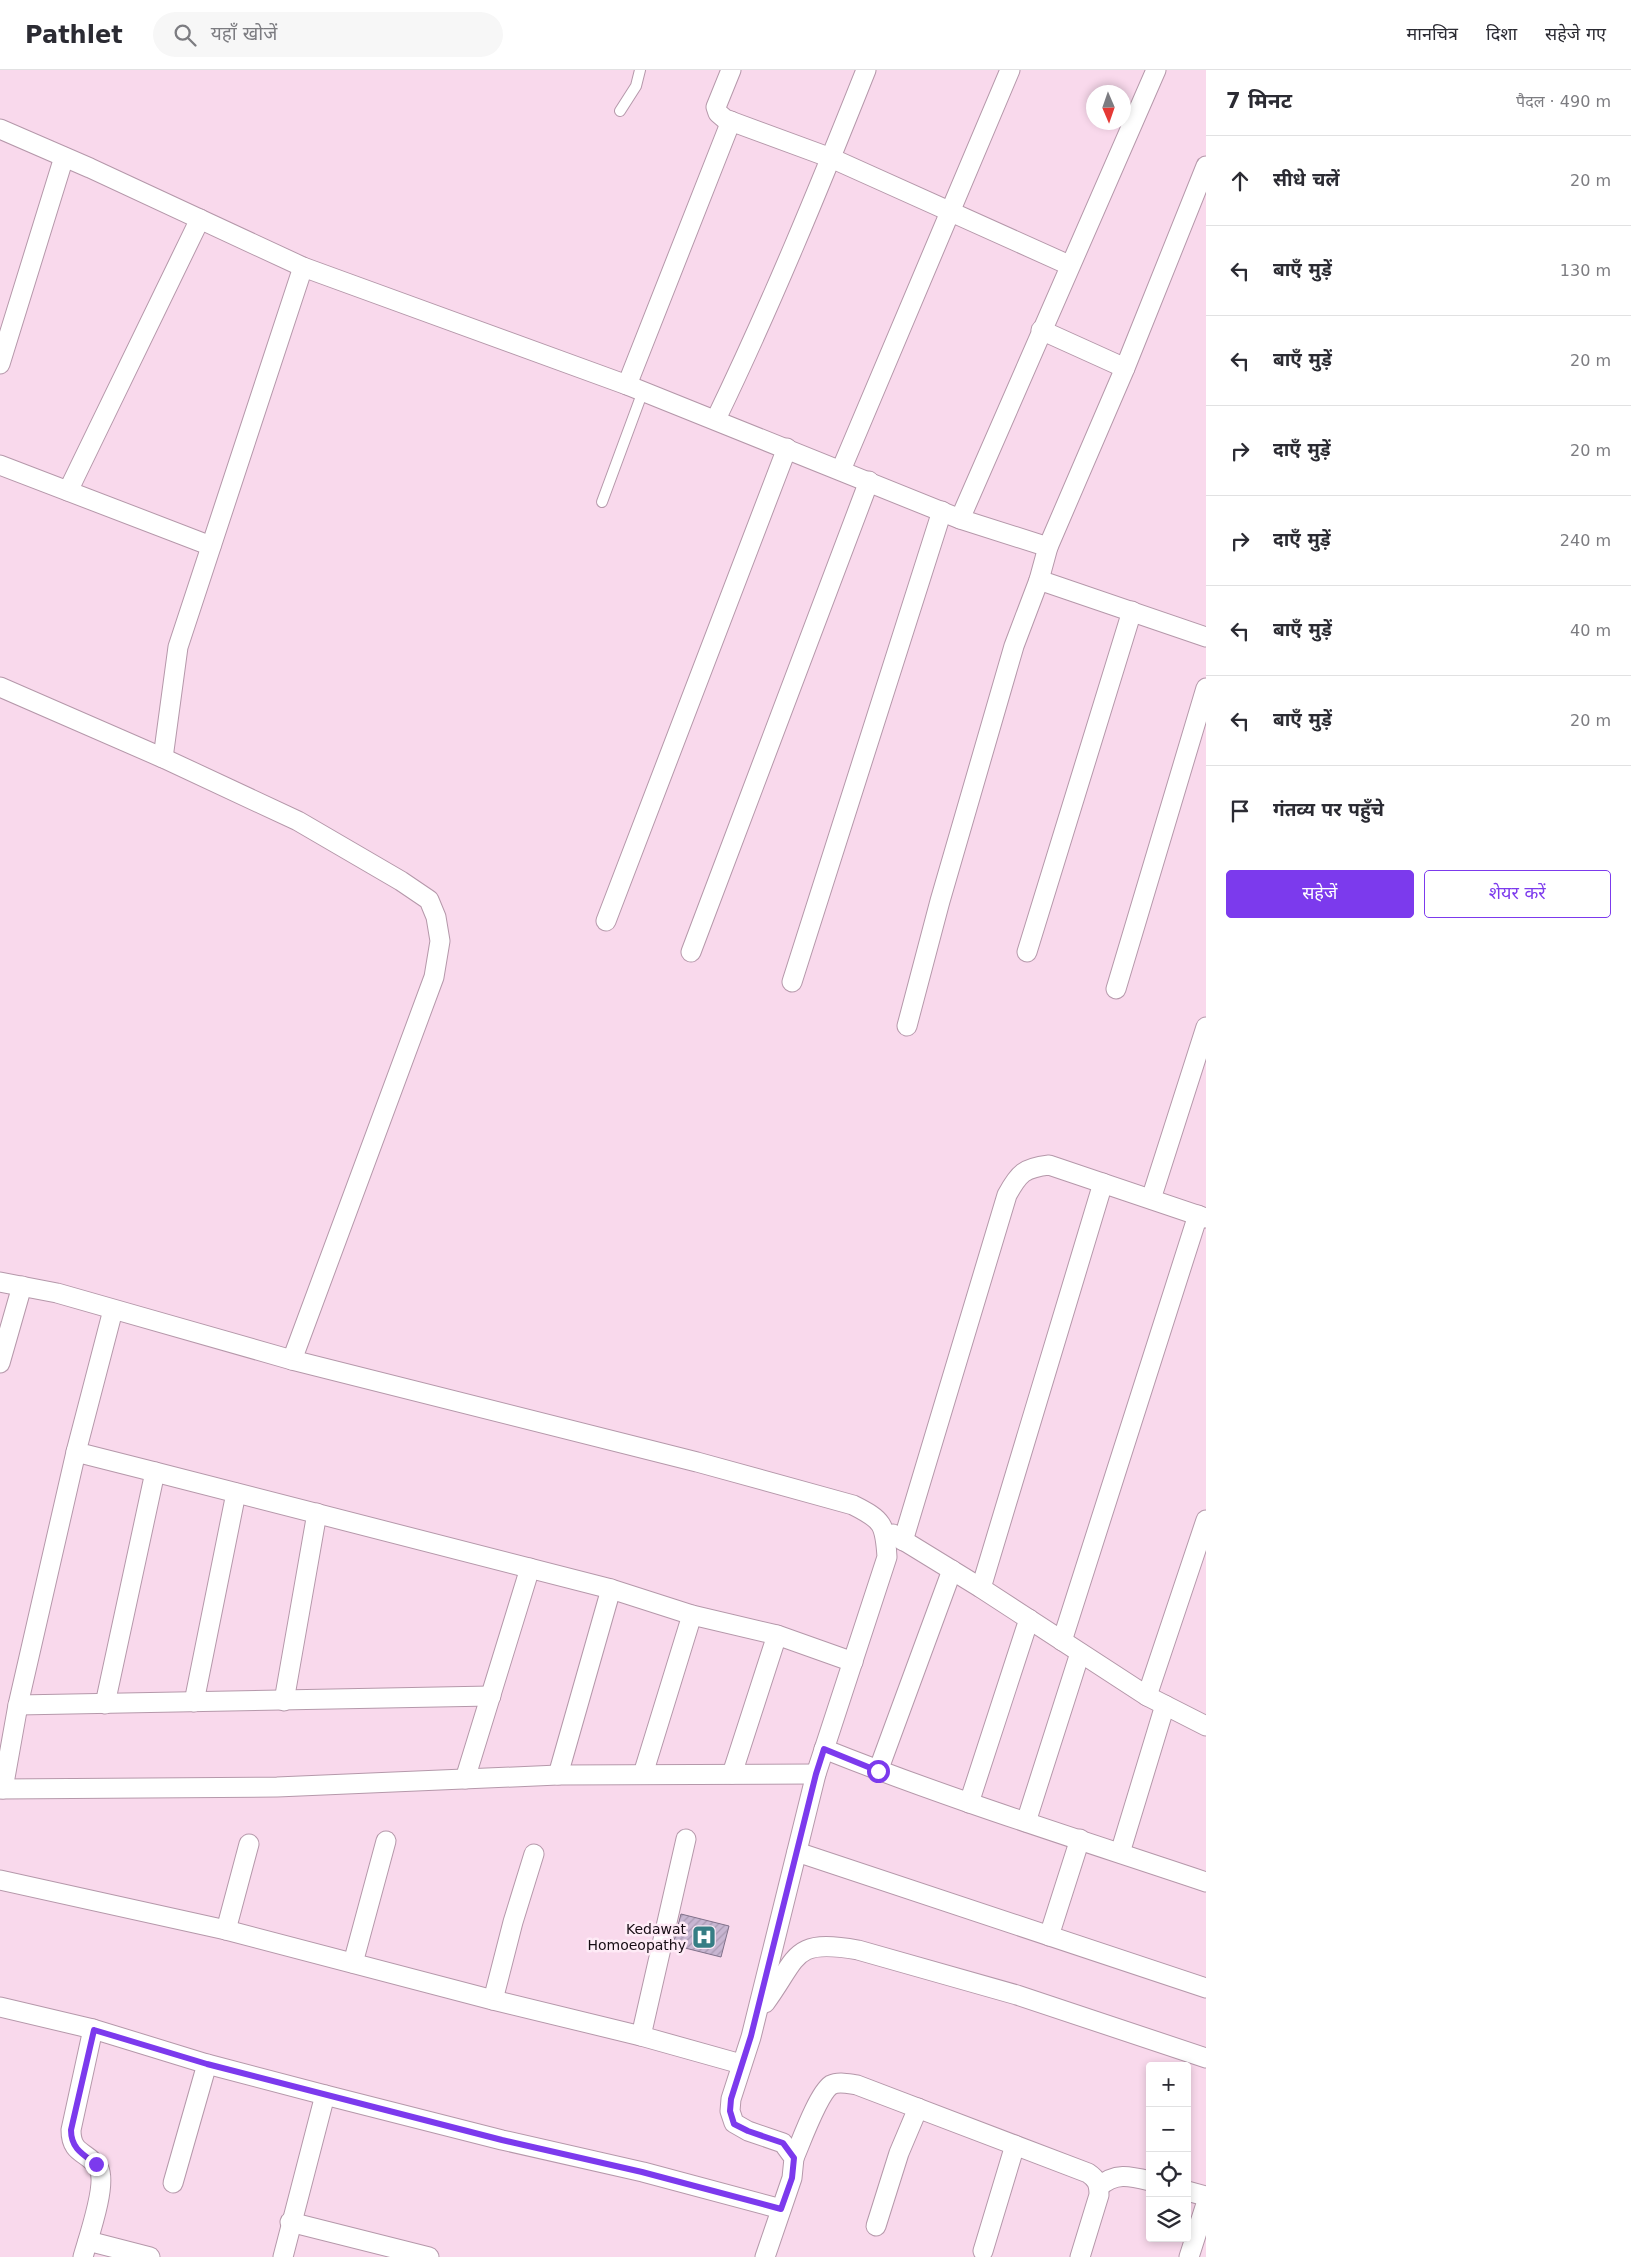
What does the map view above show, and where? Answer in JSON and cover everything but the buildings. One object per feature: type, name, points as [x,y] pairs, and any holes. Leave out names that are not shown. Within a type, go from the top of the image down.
[{"type":"street","points":[[731,70],[716,107],[718,113],[731,121],[831,158],[1069,265]]},
{"type":"street","points":[[716,419],[749,350],[831,158],[866,70]]},
{"type":"street","points":[[841,470],[1010,70]]},
{"type":"street","points":[[960,519],[1069,265],[1156,70]]},
{"type":"street","points":[[635,388],[731,121]]},
{"type":"street","points":[[0,129],[303,267],[716,419],[960,519],[1048,547]]},
{"type":"street","points":[[0,364],[64,157]]},
{"type":"street","points":[[907,1026],[940,900],[1014,646],[1039,580],[1048,547],[1125,368],[1206,166]]},
{"type":"street","points":[[68,491],[200,219]]},
{"type":"street","points":[[163,758],[178,646],[303,267]]},
{"type":"street","points":[[1041,330],[1125,368]]},
{"type":"street","points":[[606,921],[787,448]]},
{"type":"street","points":[[0,465],[211,546]]},
{"type":"street","points":[[691,952],[869,482]]},
{"type":"street","points":[[792,982],[942,511]]},
{"type":"street","points":[[1039,580],[1206,637]]},
{"type":"street","points":[[1027,952],[1132,611]]},
{"type":"street","points":[[0,687],[163,758],[298,821],[384,871],[429,900],[436,918],[440,941],[434,977],[292,1360]]},
{"type":"street","points":[[1116,989],[1206,688]]},
{"type":"street","points":[[1151,1199],[1206,1027]]},
{"type":"street","points":[[903,1541],[1007,1195],[1016,1178],[1030,1167],[1049,1165],[1202,1217],[1062,1641]]},
{"type":"street","points":[[981,1588],[1102,1183]]},
{"type":"street","points":[[0,1282],[57,1293],[292,1360],[697,1462],[853,1505],[872,1514],[885,1530],[981,1588],[1147,1696],[1206,1726]]},
{"type":"street","points":[[0,1363],[22,1286]]},
{"type":"street","points":[[113,1310],[76,1452],[18,1705],[2,1789],[277,1787],[558,1775],[816,1774]]},
{"type":"street","points":[[76,1452],[611,1589],[692,1615],[777,1636],[853,1662]]},
{"type":"street","points":[[105,1704],[156,1472]]},
{"type":"street","points":[[194,1702],[236,1493]]},
{"type":"street","points":[[284,1700],[317,1514]]},
{"type":"street","points":[[1147,1696],[1206,1520]]},
{"type":"street","points":[[794,2158],[783,2143],[734,2124],[730,2111],[731,2099],[757,2014],[816,1774],[887,1557],[885,1530]]},
{"type":"street","points":[[465,1779],[530,1568]]},
{"type":"street","points":[[878,1771],[952,1570]]},
{"type":"street","points":[[558,1775],[611,1589]]},
{"type":"street","points":[[643,1774],[692,1615]]},
{"type":"street","points":[[969,1803],[1029,1619]]},
{"type":"street","points":[[732,1774],[777,1636]]},
{"type":"street","points":[[1026,1822],[1080,1653]]},
{"type":"street","points":[[18,1705],[491,1696]]},
{"type":"street","points":[[1120,1853],[1165,1705]]},
{"type":"street","points":[[824,1749],[878,1771],[969,1803],[1206,1882]]},
{"type":"street","points":[[641,2036],[686,1839]]},
{"type":"street","points":[[1048,1936],[1080,1839]]},
{"type":"street","points":[[353,1964],[386,1841]]},
{"type":"street","points":[[226,1930],[249,1844]]},
{"type":"street","points":[[797,1852],[1206,1988]]},
{"type":"street","points":[[493,2000],[513,1922],[534,1854]]},
{"type":"street","points":[[0,1880],[226,1930],[493,2000],[641,2036],[741,2064]]},
{"type":"street","points":[[757,2014],[790,1962],[809,1948],[833,1946],[858,1950],[1017,1995],[1206,2058]]},
{"type":"street","points":[[0,2007],[94,2030],[207,2064],[325,2095],[502,2140],[642,2172],[781,2209]]},
{"type":"street","points":[[94,2030],[71,2130],[71,2140],[74,2147],[96,2164],[102,2178],[85,2249],[150,2257]]},
{"type":"street","points":[[173,2183],[207,2064]]},
{"type":"street","points":[[765,2257],[792,2178],[794,2158],[822,2095],[831,2085],[841,2083],[858,2085],[1088,2172],[1096,2178],[1099,2195],[1080,2257]]},
{"type":"street","points":[[282,2257],[325,2095]]},
{"type":"street","points":[[876,2226],[899,2153],[918,2108]]},
{"type":"street","points":[[983,2251],[1015,2145]]},
{"type":"street","points":[[1099,2187],[1108,2179],[1119,2176],[1146,2180]]},
{"type":"street","points":[[1191,2192],[1206,2196]]},
{"type":"street","points":[[1189,2257],[1206,2204]]},
{"type":"street","points":[[290,2222],[429,2257]]},
{"type":"lane","points":[[620,111],[636,86],[640,70]]},
{"type":"lane","points":[[602,502],[635,388]]},
{"type":"place","name":"Kedawat Homoeopathy","points":[[704,1937]]},
{"type":"route","points":[[96,2164],[74,2147],[71,2140],[71,2130],[94,2030],[207,2064],[325,2095],[502,2140],[642,2172],[781,2209],[792,2178],[794,2158],[783,2143],[734,2124],[730,2111],[731,2099],[751,2036],[816,1774],[824,1749],[878,1771]]}]
